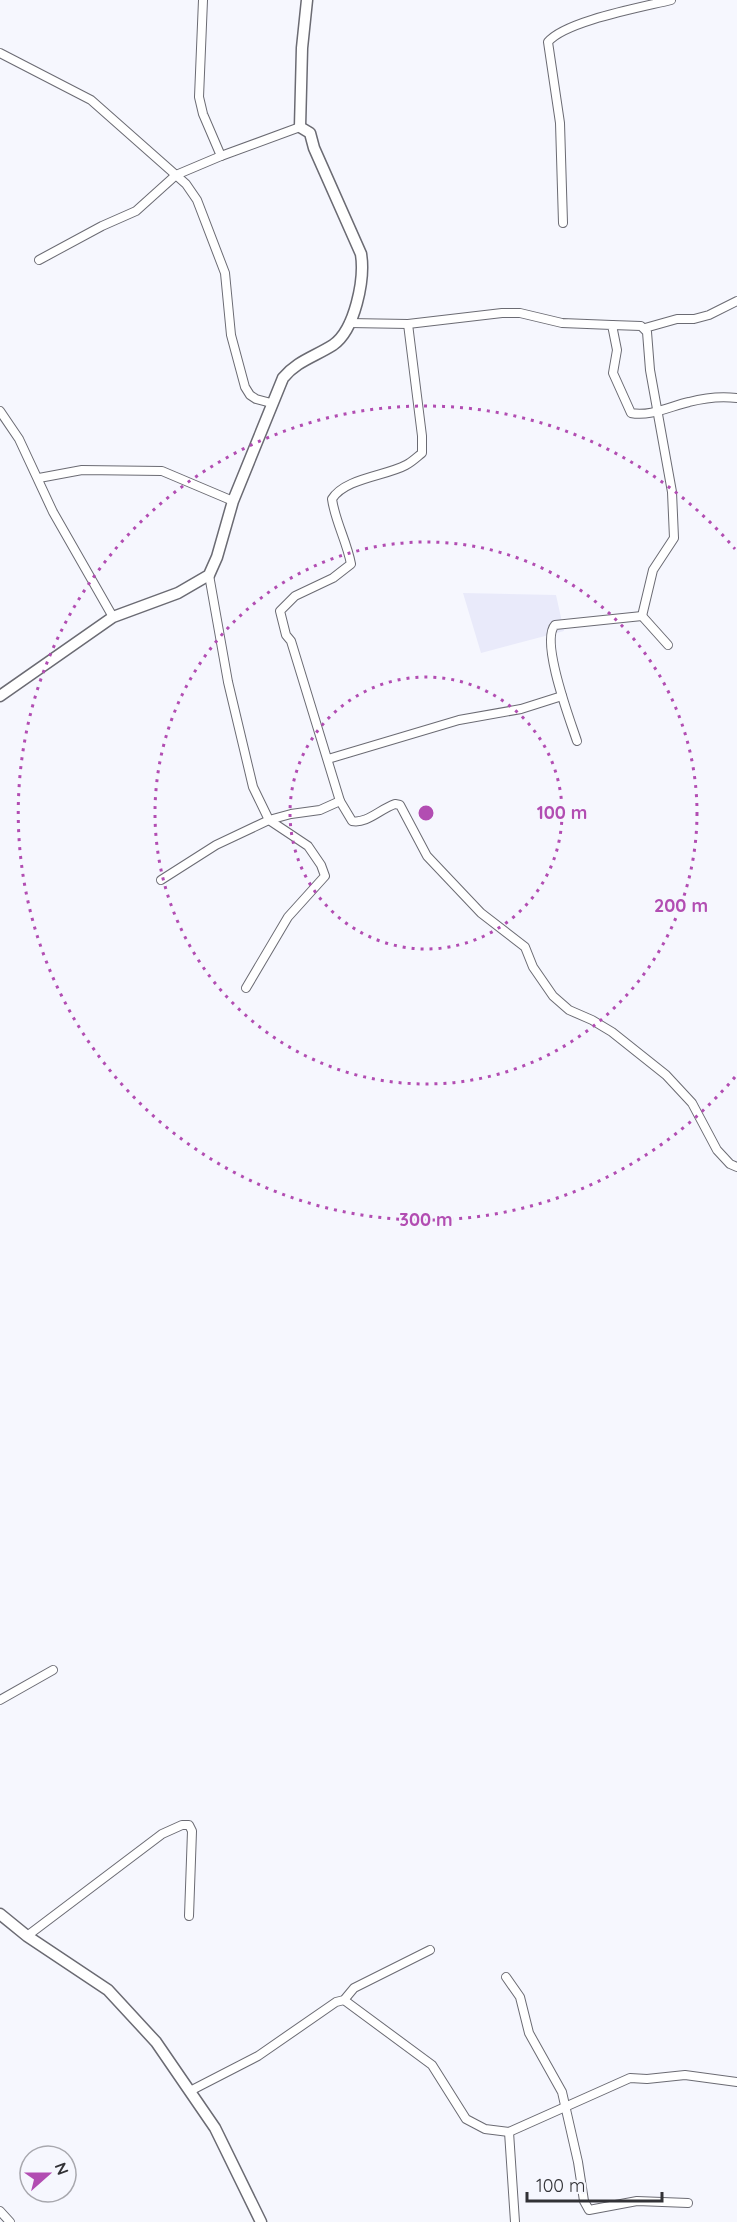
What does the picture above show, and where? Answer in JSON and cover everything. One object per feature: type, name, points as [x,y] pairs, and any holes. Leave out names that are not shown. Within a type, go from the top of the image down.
[{"type":"main road","points":[[0,696],[113,617],[178,593],[209,575],[217,557],[233,501],[283,378],[292,366],[335,343],[344,334],[349,323],[362,286],[361,254],[314,148],[310,133],[300,127],[302,48],[307,0]]},
{"type":"main road","points":[[0,1914],[27,1936],[108,1990],[156,2042],[215,2128],[261,2222]]},
{"type":"street","points":[[203,0],[198,97],[221,156]]},
{"type":"street","points":[[563,223],[560,123],[548,42],[553,36],[576,25],[671,0]]},
{"type":"street","points":[[0,54],[91,100],[186,184],[197,200],[225,273],[231,335],[245,387],[256,399],[271,403]]},
{"type":"street","points":[[39,260],[102,226],[136,212],[176,175],[300,127]]},
{"type":"street","points":[[349,323],[408,324],[520,313],[562,323],[645,328],[677,319],[694,319],[709,315],[737,301]]},
{"type":"street","points":[[408,324],[422,436],[422,453],[406,465],[352,484],[335,493],[332,499],[333,509],[342,530],[351,564],[333,578],[295,596],[280,611],[340,801],[352,821],[358,822],[363,822],[395,804],[400,805],[427,856],[481,913],[525,947],[533,967],[553,996],[569,1010],[612,1032],[666,1075],[692,1103],[717,1150],[730,1164],[737,1167]]},
{"type":"street","points":[[612,325],[617,350],[613,373],[632,413],[643,414],[691,401],[723,396],[737,398]]},
{"type":"street","points":[[642,616],[653,570],[674,538],[672,492],[645,328]]},
{"type":"street","points":[[0,411],[19,439],[53,512],[113,617]]},
{"type":"street","points":[[39,478],[82,470],[162,471],[233,501]]},
{"type":"street","points":[[209,575],[228,682],[253,787],[270,820],[308,846],[321,865],[324,876],[288,917],[246,988]]},
{"type":"street","points":[[642,616],[668,645]]},
{"type":"street","points":[[577,741],[562,696],[549,644],[551,629],[555,625],[642,616]]},
{"type":"street","points":[[328,759],[459,720],[521,709],[562,696]]},
{"type":"street","points":[[161,880],[216,845],[270,820],[320,810],[340,801]]},
{"type":"street","points":[[0,1700],[53,1670]]},
{"type":"street","points":[[27,1936],[162,1834],[182,1825],[189,1825],[192,1831],[189,1916]]},
{"type":"street","points":[[190,2091],[258,2056],[336,2002],[344,2000],[354,1988],[430,1950]]},
{"type":"street","points":[[506,1977],[520,1997],[529,2033],[567,2105],[584,2201],[589,2210],[637,2201],[688,2204]]},
{"type":"street","points":[[344,2000],[432,2066],[466,2119],[485,2129],[509,2132],[630,2078],[647,2079],[685,2075],[737,2082]]},
{"type":"street","points":[[509,2132],[515,2222]]},
{"type":"street","points":[[0,2211],[10,2222]]},
{"type":"shaded area","points":[[463,593],[556,595],[564,631],[481,653]]}]
